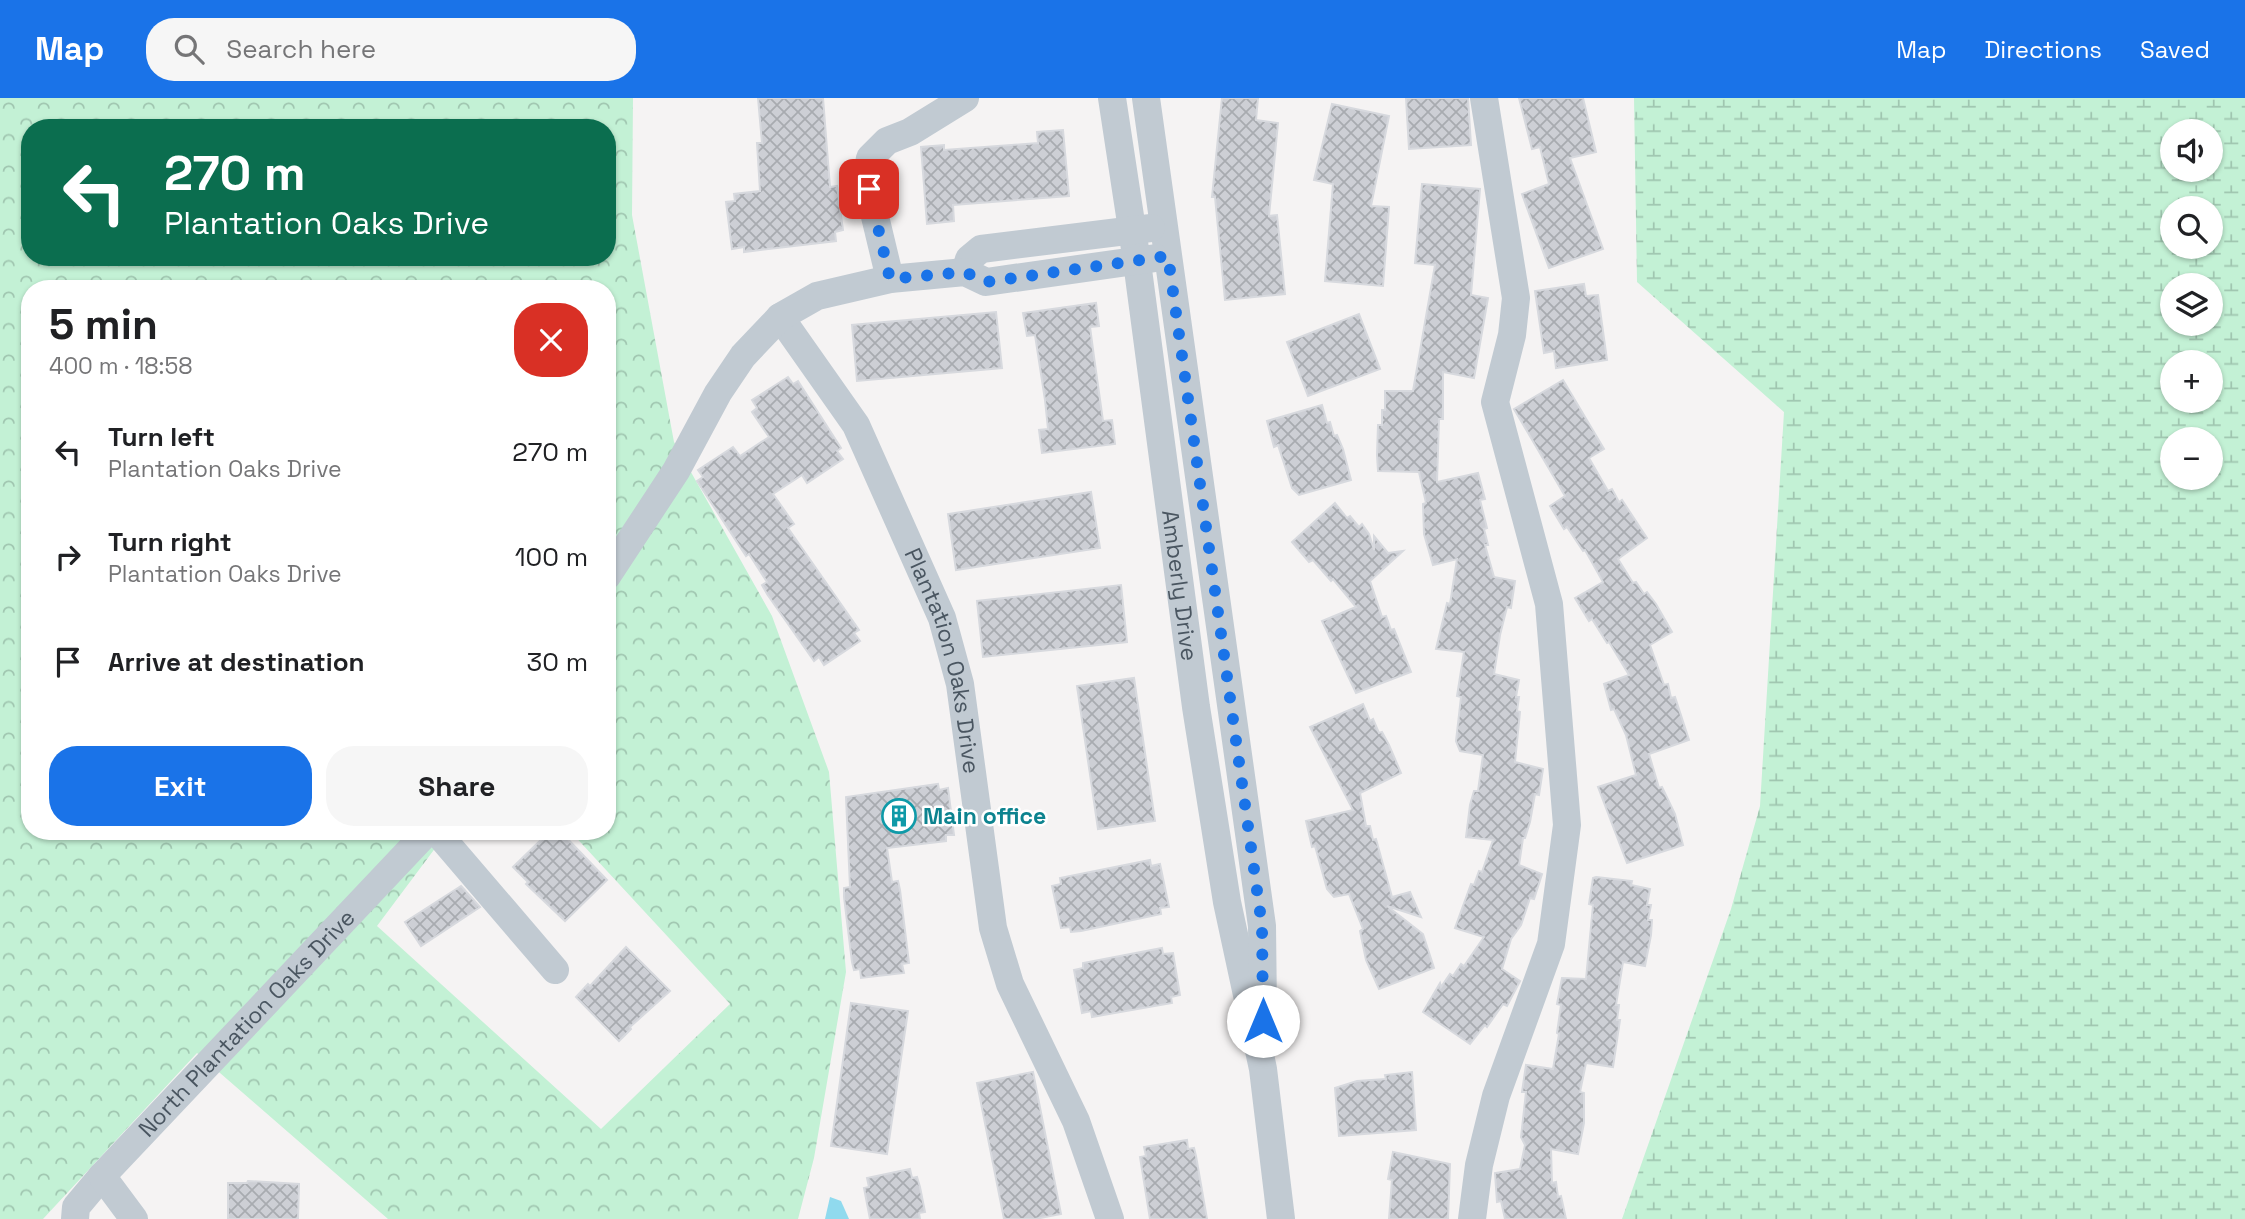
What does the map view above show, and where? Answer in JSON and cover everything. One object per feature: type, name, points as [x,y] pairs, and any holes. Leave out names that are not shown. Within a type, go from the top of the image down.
[{"type":"street","points":[[890,279],[866,179],[870,158],[887,141],[910,132],[965,98]]},
{"type":"street","name":"Amberly Drive","points":[[1112,98],[1133,230],[1196,707],[1227,902],[1263,1069],[1282,1219]]},
{"type":"street","name":"Amberly Drive","points":[[1146,98],[1262,926],[1263,1069]]},
{"type":"street","points":[[1472,1219],[1479,1165],[1496,1096],[1551,944],[1567,825],[1549,604],[1495,402],[1512,335],[1516,298],[1484,98]]},
{"type":"street","points":[[965,272],[970,259],[981,249],[1164,226]]},
{"type":"street","points":[[616,562],[676,471],[718,393],[743,356],[780,317],[817,296],[890,279],[965,272],[986,282],[1168,256]]},
{"type":"street","name":"Plantation Oaks Drive","points":[[780,317],[856,425],[942,618],[960,684],[993,928],[1010,984],[1076,1121],[1110,1219]]},
{"type":"street","name":"North Plantation Oaks Drive","points":[[75,1219],[76,1207],[102,1176],[419,840]]},
{"type":"street","points":[[444,840],[555,970]]},
{"type":"street","points":[[102,1176],[134,1219]]},
{"type":"green space","points":[[0,98],[633,98],[632,215],[674,442],[772,616],[829,772],[846,972],[814,1158],[798,1219],[388,1219],[197,1053],[43,1219],[0,1219]]},
{"type":"green space","points":[[1634,98],[2245,98],[2245,1219],[1622,1219],[1731,909],[1760,806],[1784,412],[1637,282]]},
{"type":"water","points":[[830,1197],[841,1201],[849,1219],[825,1219]]},
{"type":"building","points":[[758,98],[823,98],[830,187],[837,186],[843,230],[835,232],[836,241],[744,252],[744,247],[732,249],[726,202],[735,201],[734,194],[760,191],[757,143],[762,143]]},
{"type":"building","points":[[1222,98],[1258,98],[1256,120],[1278,123],[1269,216],[1277,215],[1285,294],[1225,300],[1215,197],[1212,197]]},
{"type":"building","points":[[1406,98],[1468,98],[1471,145],[1409,149]]},
{"type":"building","points":[[1519,98],[1583,98],[1596,152],[1570,158],[1603,249],[1549,268],[1522,194],[1549,184],[1540,147],[1532,149]]},
{"type":"building","points":[[1332,104],[1389,116],[1371,206],[1389,207],[1383,286],[1325,281],[1333,184],[1314,180]]},
{"type":"building","points":[[1063,130],[1069,196],[953,205],[954,221],[927,224],[921,147],[944,145],[944,150],[1038,143],[1037,132]]},
{"type":"building","points":[[1422,184],[1480,189],[1471,295],[1488,298],[1474,378],[1443,372],[1443,419],[1439,419],[1437,482],[1478,473],[1485,499],[1480,500],[1487,528],[1484,529],[1488,545],[1485,545],[1494,577],[1515,581],[1511,608],[1507,607],[1500,635],[1494,674],[1519,680],[1516,697],[1519,697],[1517,711],[1520,712],[1515,762],[1543,769],[1539,795],[1535,794],[1530,822],[1523,838],[1519,865],[1542,874],[1534,899],[1530,898],[1521,925],[1511,939],[1502,969],[1520,981],[1507,1006],[1503,1004],[1487,1027],[1485,1025],[1470,1044],[1423,1012],[1440,983],[1441,987],[1450,974],[1453,976],[1461,964],[1464,966],[1484,937],[1455,928],[1471,884],[1474,885],[1479,871],[1482,872],[1493,840],[1466,837],[1470,805],[1474,791],[1478,791],[1483,755],[1460,751],[1456,741],[1461,697],[1457,696],[1464,652],[1436,649],[1447,603],[1450,604],[1457,559],[1433,565],[1424,534],[1423,504],[1426,503],[1419,472],[1378,471],[1377,455],[1378,425],[1382,425],[1385,391],[1413,391],[1435,265],[1415,263]]},
{"type":"building","points":[[1584,284],[1586,296],[1598,295],[1607,360],[1556,368],[1554,351],[1544,353],[1535,291]]},
{"type":"building","points":[[1096,303],[1099,326],[1090,327],[1094,357],[1103,421],[1112,420],[1115,444],[1042,453],[1039,430],[1048,429],[1045,400],[1035,335],[1027,336],[1023,313]]},
{"type":"building","points":[[996,312],[1002,368],[857,381],[852,325]]},
{"type":"building","points":[[1359,314],[1380,369],[1308,396],[1287,342]]},
{"type":"building","points":[[788,377],[793,384],[798,381],[841,448],[837,451],[843,459],[807,483],[802,475],[773,494],[794,524],[788,528],[859,630],[854,633],[860,641],[824,665],[819,657],[814,661],[767,594],[762,585],[767,582],[749,554],[746,556],[697,481],[703,477],[698,470],[733,447],[740,456],[769,437],[752,412],[757,408],[752,400]]},
{"type":"building","points":[[1563,380],[1604,449],[1589,458],[1608,491],[1612,489],[1619,502],[1622,500],[1647,538],[1618,559],[1633,583],[1636,582],[1644,594],[1647,592],[1656,604],[1672,632],[1650,645],[1664,685],[1668,684],[1671,698],[1675,697],[1689,740],[1649,754],[1659,788],[1662,787],[1675,814],[1683,845],[1627,863],[1598,787],[1636,775],[1626,735],[1614,709],[1611,710],[1604,684],[1629,675],[1609,642],[1607,643],[1592,619],[1589,621],[1575,598],[1603,582],[1585,550],[1583,551],[1567,527],[1564,529],[1550,506],[1565,496],[1514,409]]},
{"type":"building","points":[[1322,405],[1327,423],[1330,422],[1334,436],[1337,435],[1343,449],[1351,480],[1299,495],[1292,488],[1278,445],[1274,447],[1267,421]]},
{"type":"building","points":[[1091,492],[1100,548],[956,570],[948,514]]},
{"type":"building","points":[[1335,503],[1347,518],[1350,516],[1359,527],[1362,524],[1369,534],[1374,550],[1374,536],[1388,553],[1403,551],[1370,581],[1382,617],[1386,616],[1391,630],[1394,629],[1411,672],[1356,693],[1322,621],[1356,607],[1333,579],[1331,581],[1313,560],[1309,562],[1292,542]]},
{"type":"building","points":[[1121,585],[1127,642],[983,657],[977,601]]},
{"type":"building","points":[[1134,678],[1155,821],[1098,829],[1077,686]]},
{"type":"building","points":[[1363,704],[1370,721],[1373,719],[1379,733],[1382,732],[1401,773],[1360,793],[1366,826],[1370,826],[1373,840],[1376,839],[1392,897],[1410,892],[1421,917],[1387,906],[1423,934],[1434,968],[1379,989],[1366,960],[1360,931],[1363,929],[1349,894],[1334,897],[1327,889],[1306,821],[1353,810],[1310,727]]},
{"type":"building","points":[[938,784],[939,790],[948,788],[954,835],[946,835],[946,841],[887,848],[892,882],[898,881],[900,890],[909,963],[902,964],[904,973],[861,978],[860,969],[854,970],[852,962],[844,897],[844,888],[850,887],[846,797]]},
{"type":"building","points":[[541,840],[569,840],[607,880],[565,921],[526,884],[528,882],[513,867]]},
{"type":"building","points":[[1150,860],[1151,866],[1160,864],[1169,907],[1160,908],[1161,914],[1081,931],[1071,932],[1070,927],[1061,928],[1052,886],[1061,884],[1060,878]]},
{"type":"building","points":[[1593,878],[1632,881],[1631,885],[1650,889],[1647,905],[1651,905],[1648,920],[1652,920],[1645,966],[1623,962],[1616,1005],[1619,1005],[1617,1020],[1620,1020],[1613,1067],[1586,1063],[1580,1092],[1584,1093],[1584,1123],[1578,1154],[1551,1149],[1552,1183],[1556,1182],[1566,1219],[1505,1219],[1501,1201],[1497,1202],[1495,1173],[1520,1169],[1525,1145],[1521,1137],[1526,1092],[1522,1092],[1526,1065],[1553,1069],[1559,1034],[1561,1005],[1557,1004],[1562,978],[1586,979],[1593,905],[1589,904]]},
{"type":"building","points":[[461,886],[480,907],[421,946],[405,922]]},
{"type":"building","points":[[626,947],[670,991],[630,1027],[619,1041],[576,997],[588,984],[590,986]]},
{"type":"building","points":[[1162,948],[1163,954],[1173,953],[1180,995],[1171,997],[1172,1003],[1092,1017],[1091,1011],[1082,1013],[1074,970],[1083,968],[1083,963]]},
{"type":"building","points":[[851,1003],[908,1011],[887,1154],[831,1146]]},
{"type":"building","points":[[1033,1072],[1061,1214],[1035,1219],[1004,1219],[977,1083]]},
{"type":"building","points":[[1412,1072],[1416,1130],[1339,1136],[1335,1088],[1357,1081],[1386,1079],[1385,1075]]},
{"type":"building","points":[[1187,1140],[1188,1149],[1194,1148],[1207,1219],[1150,1219],[1140,1157],[1146,1156],[1144,1147]]},
{"type":"building","points":[[1393,1152],[1450,1164],[1448,1219],[1389,1219],[1392,1180],[1388,1179]]},
{"type":"building","points":[[910,1169],[912,1178],[917,1177],[925,1212],[919,1213],[920,1219],[870,1219],[864,1188],[869,1187],[867,1178]]},
{"type":"building","points":[[248,1181],[299,1184],[298,1219],[228,1219],[228,1183]]},
{"type":"place","name":"Main office","points":[[899,816]]},
{"type":"route","points":[[869,189],[890,279],[965,272],[986,282],[1168,256],[1262,926],[1263,1021]]}]
